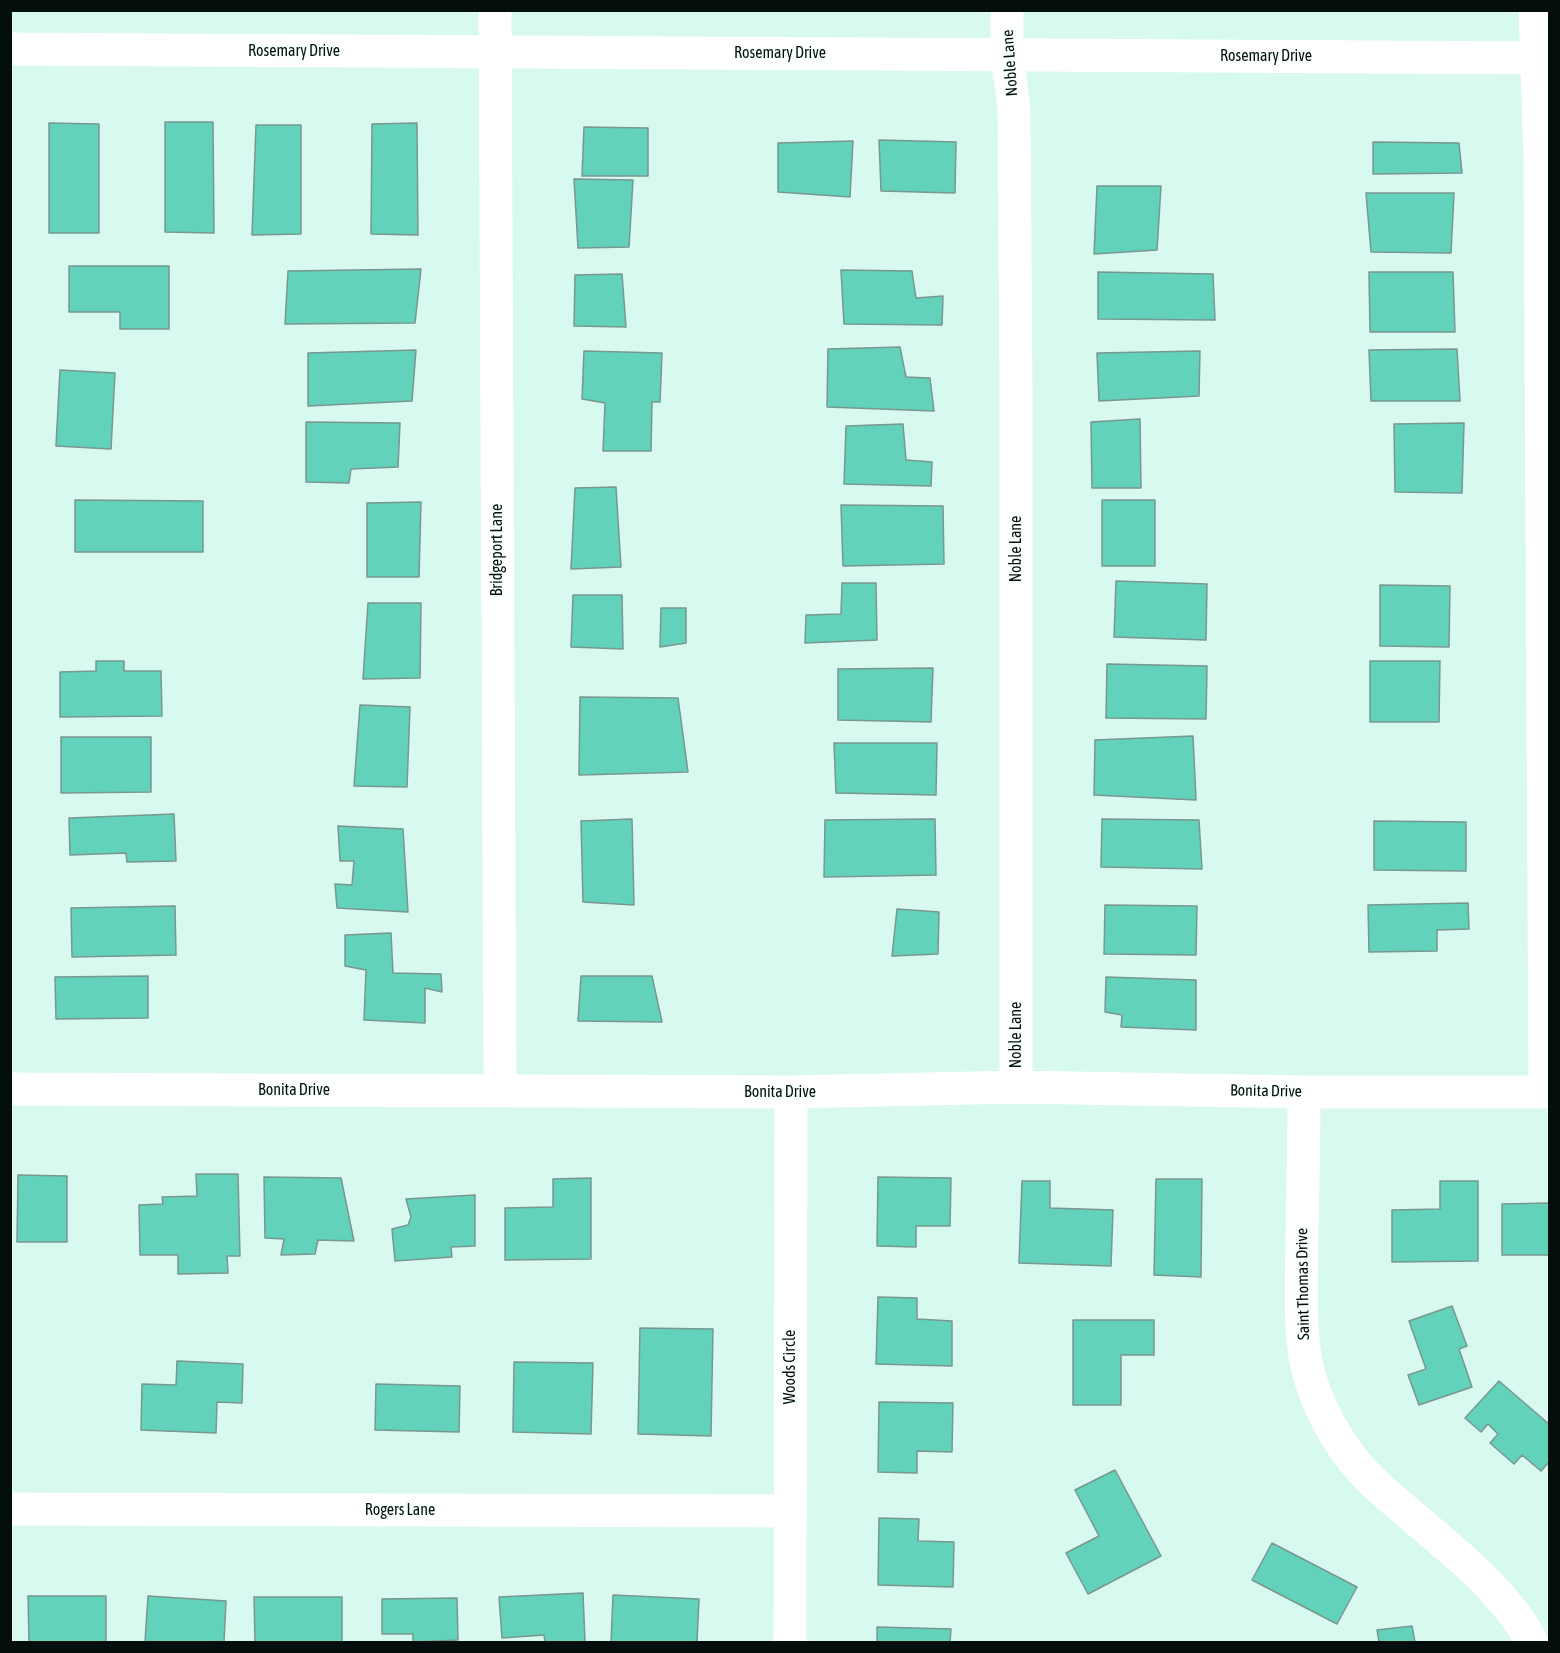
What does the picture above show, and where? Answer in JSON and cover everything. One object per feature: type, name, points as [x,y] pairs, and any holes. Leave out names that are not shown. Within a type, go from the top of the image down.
[{"type":"street","name":"Bridgeport Lane","points":[[495,10],[500,1090]]},
{"type":"street","name":"Noble Lane","points":[[1007,10],[1007,54],[1014,120],[1016,1087]]},
{"type":"street","points":[[1535,10],[1542,58],[1540,174],[1547,1092]]},
{"type":"street","name":"Rosemary Drive","points":[[10,49],[1542,58]]},
{"type":"street","name":"Bonita Drive","points":[[10,1089],[791,1092],[1016,1087],[1305,1092],[1547,1092]]},
{"type":"street","name":"Woods Circle","points":[[790,1642],[791,1092]]},
{"type":"street","name":"Saint Thomas Drive","points":[[1305,1092],[1301,1312],[1305,1357],[1317,1400],[1339,1441],[1371,1480],[1498,1593],[1521,1621],[1532,1642]]},
{"type":"street","name":"Rogers Lane","points":[[10,1509],[789,1511]]},
{"type":"building","points":[[165,122],[213,122],[214,233],[165,232]]},
{"type":"building","points":[[49,123],[99,124],[99,233],[49,233]]},
{"type":"building","points":[[417,123],[418,235],[371,234],[372,124]]},
{"type":"building","points":[[256,125],[301,125],[301,234],[252,235]]},
{"type":"building","points":[[584,127],[648,128],[648,176],[582,176]]},
{"type":"building","points":[[879,140],[956,142],[955,193],[881,191]]},
{"type":"building","points":[[853,141],[850,197],[778,192],[778,143]]},
{"type":"building","points":[[1373,142],[1459,143],[1462,173],[1373,174]]},
{"type":"building","points":[[574,179],[633,180],[629,247],[578,248]]},
{"type":"building","points":[[1097,186],[1161,186],[1157,250],[1094,254]]},
{"type":"building","points":[[1366,193],[1454,193],[1451,253],[1371,252]]},
{"type":"building","points":[[69,266],[169,266],[169,329],[120,329],[120,312],[69,312]]},
{"type":"building","points":[[421,269],[415,323],[285,324],[288,271]]},
{"type":"building","points":[[841,270],[912,271],[916,298],[943,296],[942,325],[844,324]]},
{"type":"building","points":[[1098,272],[1213,274],[1215,320],[1098,319]]},
{"type":"building","points":[[1369,272],[1453,272],[1455,332],[1370,332]]},
{"type":"building","points":[[622,274],[626,327],[574,326],[575,275]]},
{"type":"building","points":[[900,347],[906,377],[930,378],[934,411],[827,407],[828,349]]},
{"type":"building","points":[[1457,349],[1460,401],[1371,401],[1369,350]]},
{"type":"building","points":[[416,350],[412,401],[308,406],[308,353]]},
{"type":"building","points":[[584,351],[662,353],[660,402],[652,402],[651,451],[603,451],[605,403],[582,399]]},
{"type":"building","points":[[1200,351],[1199,396],[1099,401],[1097,353]]},
{"type":"building","points":[[60,370],[115,373],[111,449],[56,446]]},
{"type":"building","points":[[1140,419],[1141,488],[1092,488],[1091,422]]},
{"type":"building","points":[[306,422],[400,423],[398,467],[351,469],[349,483],[306,482]]},
{"type":"building","points":[[1464,423],[1462,493],[1395,492],[1394,424]]},
{"type":"building","points":[[903,424],[906,460],[932,462],[931,486],[844,484],[846,426]]},
{"type":"building","points":[[616,487],[621,567],[571,569],[575,488]]},
{"type":"building","points":[[75,500],[203,501],[203,552],[75,552]]},
{"type":"building","points":[[1102,500],[1155,500],[1155,566],[1102,566]]},
{"type":"building","points":[[421,502],[419,577],[367,577],[367,503]]},
{"type":"building","points":[[841,505],[943,506],[944,564],[843,566]]},
{"type":"building","points":[[1116,581],[1207,584],[1206,640],[1114,637]]},
{"type":"building","points":[[842,583],[876,583],[877,640],[805,643],[806,615],[841,614]]},
{"type":"building","points":[[1380,585],[1450,586],[1449,647],[1380,646]]},
{"type":"building","points":[[573,595],[622,595],[623,649],[571,647]]},
{"type":"building","points":[[368,603],[421,603],[420,678],[363,679]]},
{"type":"building","points":[[661,608],[686,608],[686,643],[660,647]]},
{"type":"building","points":[[96,661],[124,661],[124,671],[161,671],[162,716],[60,717],[60,672],[96,671]]},
{"type":"building","points":[[1370,661],[1440,661],[1439,722],[1370,722]]},
{"type":"building","points":[[1107,664],[1207,666],[1206,719],[1106,718]]},
{"type":"building","points":[[933,668],[931,722],[838,720],[838,669]]},
{"type":"building","points":[[580,697],[678,698],[688,772],[579,775]]},
{"type":"building","points":[[360,705],[410,707],[407,787],[354,786]]},
{"type":"building","points":[[1193,736],[1196,800],[1094,795],[1095,740]]},
{"type":"building","points":[[61,737],[151,737],[151,792],[61,793]]},
{"type":"building","points":[[834,743],[937,743],[936,795],[836,793]]},
{"type":"building","points":[[174,814],[176,861],[127,862],[126,853],[70,855],[69,818]]},
{"type":"building","points":[[632,819],[634,905],[583,902],[581,821]]},
{"type":"building","points":[[935,819],[936,875],[824,877],[825,820]]},
{"type":"building","points":[[1102,819],[1199,820],[1202,869],[1101,867]]},
{"type":"building","points":[[1374,821],[1466,822],[1466,871],[1374,870]]},
{"type":"building","points":[[338,826],[403,829],[408,912],[337,908],[335,884],[352,885],[354,861],[340,861]]},
{"type":"building","points":[[1468,903],[1469,929],[1437,930],[1437,951],[1369,952],[1368,905]]},
{"type":"building","points":[[1105,905],[1197,906],[1196,955],[1104,954]]},
{"type":"building","points":[[175,906],[176,955],[72,957],[71,908]]},
{"type":"building","points":[[897,909],[939,912],[938,954],[892,956]]},
{"type":"building","points":[[391,933],[393,973],[441,974],[442,992],[425,988],[425,1023],[364,1020],[366,970],[345,966],[345,935]]},
{"type":"building","points":[[148,976],[148,1018],[56,1019],[55,977]]},
{"type":"building","points":[[581,976],[652,976],[662,1022],[578,1021]]},
{"type":"building","points":[[1106,977],[1196,980],[1196,1030],[1121,1027],[1122,1015],[1105,1012]]},
{"type":"building","points":[[196,1174],[238,1174],[240,1256],[227,1256],[228,1273],[178,1274],[178,1255],[140,1255],[139,1205],[163,1204],[162,1197],[197,1196]]},
{"type":"building","points":[[18,1175],[67,1176],[67,1242],[17,1242]]},
{"type":"building","points":[[264,1177],[341,1178],[354,1241],[318,1240],[315,1254],[281,1255],[284,1239],[265,1238]]},
{"type":"building","points":[[878,1177],[951,1178],[950,1226],[916,1226],[916,1247],[877,1246]]},
{"type":"building","points":[[591,1178],[591,1259],[505,1260],[505,1208],[553,1207],[553,1179]]},
{"type":"building","points":[[1156,1179],[1202,1179],[1201,1277],[1154,1275]]},
{"type":"building","points":[[1022,1181],[1050,1181],[1050,1208],[1113,1210],[1111,1266],[1019,1263]]},
{"type":"building","points":[[1440,1181],[1478,1181],[1478,1261],[1392,1262],[1392,1210],[1440,1209]]},
{"type":"building","points":[[475,1195],[475,1246],[451,1247],[452,1257],[395,1261],[392,1229],[408,1225],[411,1217],[406,1199]]},
{"type":"building","points":[[1550,1203],[1550,1255],[1502,1255],[1502,1204]]},
{"type":"building","points":[[878,1297],[917,1298],[917,1319],[952,1321],[952,1366],[876,1364]]},
{"type":"building","points":[[1452,1306],[1467,1346],[1459,1349],[1472,1387],[1419,1405],[1408,1375],[1426,1369],[1409,1321]]},
{"type":"building","points":[[1073,1320],[1154,1320],[1154,1355],[1121,1355],[1121,1405],[1073,1405]]},
{"type":"building","points":[[640,1328],[713,1329],[711,1436],[638,1434]]},
{"type":"building","points":[[177,1361],[243,1364],[242,1403],[217,1402],[216,1433],[141,1430],[142,1384],[176,1385]]},
{"type":"building","points":[[514,1362],[593,1363],[591,1434],[513,1432]]},
{"type":"building","points":[[1499,1381],[1550,1425],[1550,1461],[1541,1471],[1522,1455],[1514,1464],[1490,1443],[1498,1434],[1488,1424],[1481,1432],[1465,1418]]},
{"type":"building","points":[[376,1384],[460,1386],[459,1432],[375,1430]]},
{"type":"building","points":[[879,1402],[953,1403],[952,1452],[917,1451],[917,1473],[878,1472]]},
{"type":"building","points":[[1115,1470],[1161,1556],[1088,1594],[1066,1553],[1099,1536],[1075,1490]]},
{"type":"building","points":[[879,1518],[919,1519],[918,1541],[954,1542],[953,1587],[878,1585]]},
{"type":"building","points":[[1272,1543],[1357,1587],[1337,1624],[1252,1580]]},
{"type":"building","points":[[583,1593],[585,1642],[545,1642],[544,1635],[502,1638],[499,1597]]},
{"type":"building","points":[[613,1595],[699,1599],[697,1642],[611,1642]]},
{"type":"building","points":[[28,1596],[106,1596],[106,1642],[29,1642]]},
{"type":"building","points":[[148,1596],[226,1601],[224,1642],[145,1642]]},
{"type":"building","points":[[254,1597],[342,1597],[342,1642],[255,1642]]},
{"type":"building","points":[[457,1598],[458,1640],[413,1642],[413,1634],[382,1634],[382,1599]]},
{"type":"building","points":[[1412,1626],[1415,1642],[1379,1642],[1377,1630]]},
{"type":"building","points":[[877,1627],[951,1629],[950,1642],[877,1642]]}]
